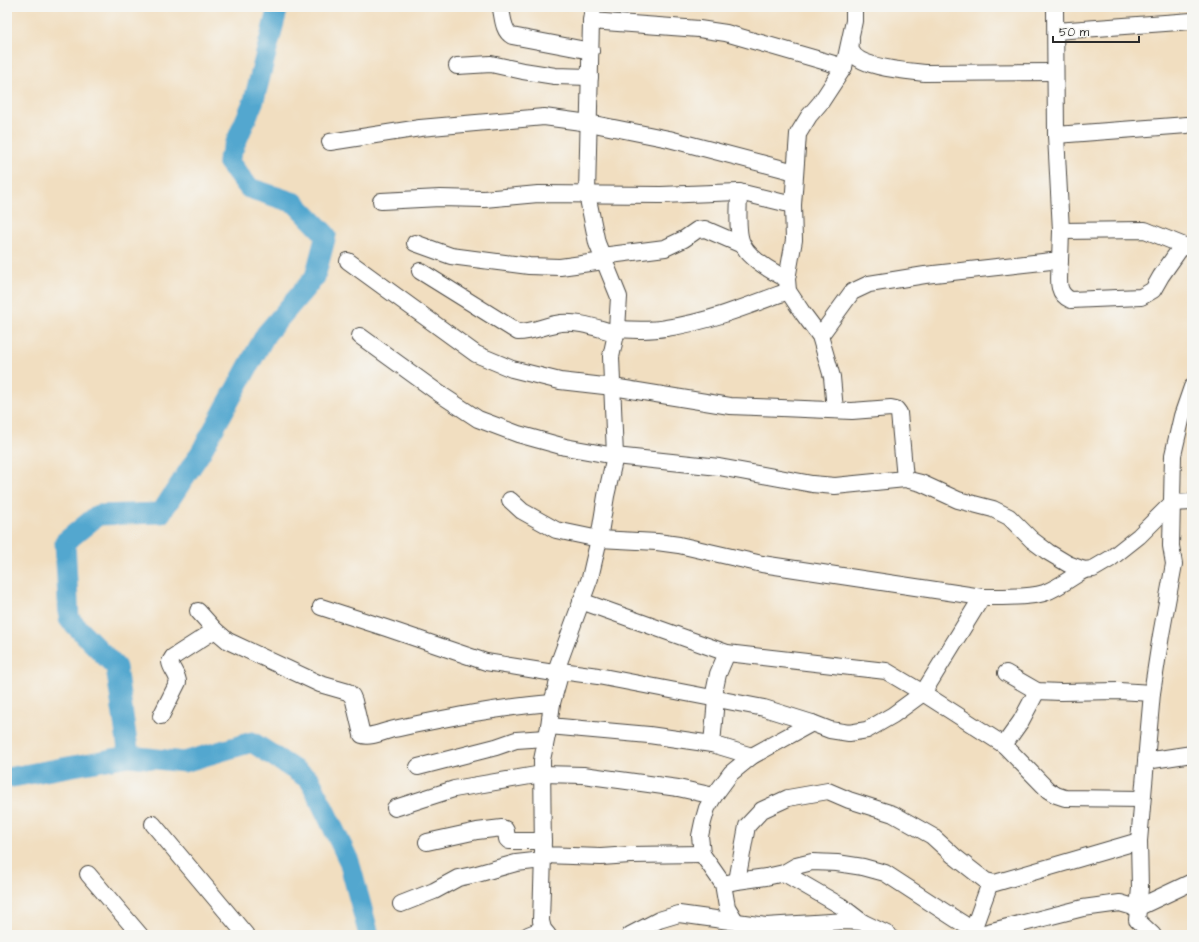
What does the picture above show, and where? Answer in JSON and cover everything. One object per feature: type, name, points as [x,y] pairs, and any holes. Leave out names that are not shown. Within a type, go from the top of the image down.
[{"type":"street","points":[[787,285],[794,240],[793,205],[798,134],[844,67],[854,21],[854,7]]},
{"type":"street","points":[[1055,7],[1056,135],[1061,231],[1059,291],[1064,297],[1071,300],[1141,297],[1154,290],[1161,276],[1187,248],[1145,230],[1061,231]]},
{"type":"street","points":[[501,9],[505,30],[512,36],[590,51]]},
{"type":"street","points":[[539,933],[541,921],[543,852],[542,760],[552,703],[560,673],[558,665],[590,578],[615,456],[611,357],[617,331],[619,297],[597,244],[587,194],[592,14],[726,33],[844,67]]},
{"type":"street","points":[[1056,31],[1192,21]]},
{"type":"street","points":[[851,35],[851,50],[857,58],[867,63],[892,68],[925,73],[1055,72]]},
{"type":"street","points":[[457,66],[491,64],[523,72],[590,78]]},
{"type":"street","points":[[330,142],[420,128],[544,117],[589,123],[669,139],[795,172]]},
{"type":"street","points":[[1056,135],[1187,125]]},
{"type":"street","points":[[381,201],[440,198],[484,199],[538,194],[661,195],[739,192],[793,205]]},
{"type":"street","points":[[739,192],[739,228],[742,245]]},
{"type":"street","points":[[415,243],[451,256],[529,266],[560,267],[665,248],[684,239],[697,230],[705,229],[742,245],[768,270],[787,285],[802,312],[820,336],[832,377],[835,410]]},
{"type":"street","points":[[820,336],[852,292],[869,284],[925,275],[1060,260]]},
{"type":"street","points":[[348,261],[476,354],[512,369],[560,381],[612,387],[730,406],[852,411],[891,408],[896,409],[899,413],[905,479]]},
{"type":"street","points":[[420,271],[518,332],[527,332],[569,322],[617,331],[640,331],[667,328],[735,311],[787,285]]},
{"type":"street","points":[[360,336],[440,394],[478,419],[518,434],[565,447],[615,456],[719,467],[812,484],[835,486],[905,479],[921,483],[958,500],[979,504],[998,511],[1009,517],[1032,540],[1048,552],[1068,564],[1084,570]]},
{"type":"street","points":[[1153,935],[1137,920],[1140,888],[1139,841],[1152,693],[1174,564],[1171,546],[1172,455],[1182,416],[1192,388]]},
{"type":"street","points":[[510,500],[522,511],[556,530],[599,539],[657,542],[679,545],[762,564],[982,597],[1016,597],[1043,594],[1084,570],[1093,569],[1110,559],[1139,536],[1172,503],[1192,502]]},
{"type":"street","points":[[321,608],[386,628],[486,662],[560,673],[598,676],[714,698],[764,708],[830,730],[850,733],[867,730],[893,715],[923,693],[982,597]]},
{"type":"street","points":[[581,601],[727,653],[886,671],[1004,745],[1048,790],[1056,796],[1064,798],[1142,799]]},
{"type":"street","points":[[198,611],[215,630],[228,641],[320,684],[348,692],[354,701],[362,735],[367,736],[388,730],[513,706],[552,703]]},
{"type":"street","points":[[161,716],[178,682],[178,678],[170,662],[173,657],[215,630]]},
{"type":"street","points":[[712,744],[714,698],[718,674],[727,653]]},
{"type":"street","points":[[1006,673],[1037,691],[1119,691],[1152,693]]},
{"type":"street","points":[[1004,745],[1021,721],[1037,691]]},
{"type":"street","points":[[730,882],[702,854],[700,836],[702,822],[707,808],[731,773],[752,756],[812,723]]},
{"type":"street","points":[[418,767],[548,732],[649,735],[712,744],[752,756]]},
{"type":"street","points":[[1146,761],[1192,754]]},
{"type":"street","points":[[395,808],[454,789],[542,774],[583,774],[678,788],[714,796]]},
{"type":"street","points":[[736,922],[727,907],[730,882],[747,826],[762,810],[788,798],[828,791],[849,800],[893,814],[932,836],[954,856],[990,883],[995,883],[1139,841]]},
{"type":"street","points":[[153,824],[246,935]]},
{"type":"street","points":[[427,842],[477,831],[502,828],[506,831],[507,840],[543,852],[601,857],[702,854]]},
{"type":"street","points":[[401,904],[434,891],[458,878],[516,863],[543,852]]},
{"type":"street","points":[[730,882],[784,873],[796,866],[812,862],[864,867],[885,873],[975,933],[1083,908],[1120,903],[1137,908],[1192,882]]},
{"type":"street","points":[[784,873],[841,906],[862,922],[889,935]]},
{"type":"street","points":[[88,874],[140,935]]},
{"type":"street","points":[[975,933],[990,883]]},
{"type":"street","points":[[630,935],[659,920],[679,914],[736,922],[765,930],[846,921],[862,922]]},
{"type":"waterway","points":[[129,756],[116,667],[69,619],[65,542],[98,515],[161,513],[201,452],[266,334],[315,277],[326,235],[295,203],[249,188],[228,161],[254,100],[278,7]]},
{"type":"waterway","points":[[7,778],[129,756],[184,762],[252,742],[310,780],[349,861],[369,935]]}]
